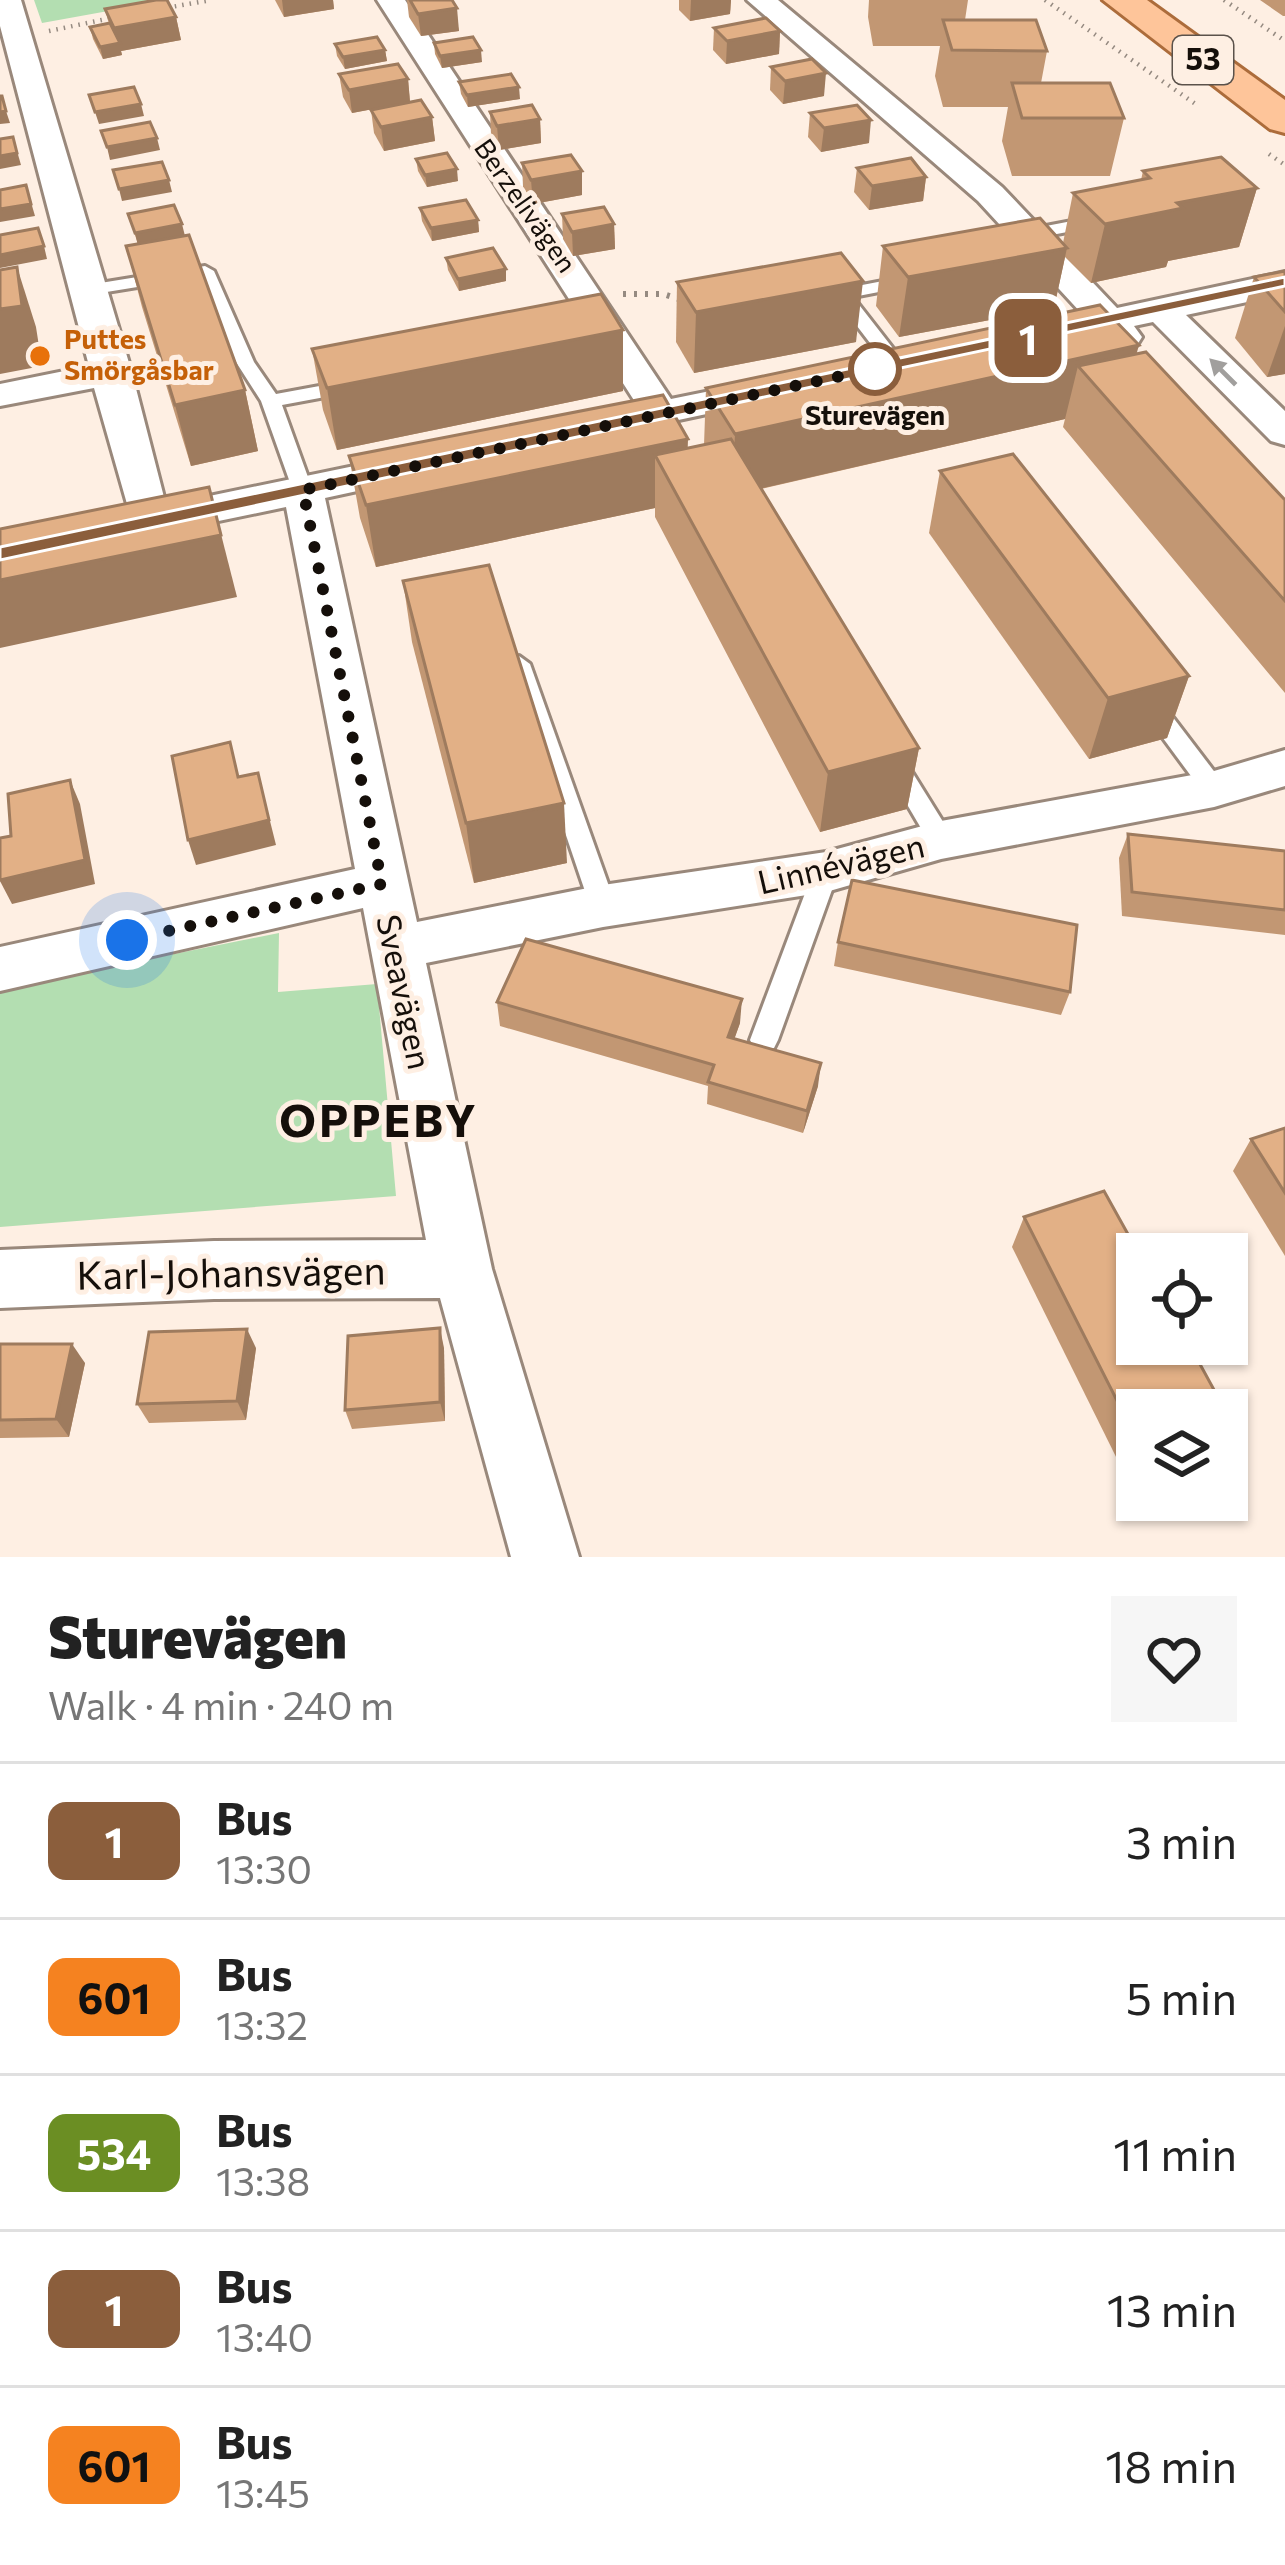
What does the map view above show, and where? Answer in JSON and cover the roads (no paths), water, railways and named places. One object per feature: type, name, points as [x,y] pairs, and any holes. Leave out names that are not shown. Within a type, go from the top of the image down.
[{"type":"main road","name":"53","points":[[1122,0],[1275,136]]},
{"type":"main road","name":"53","points":[[1160,0],[1285,92]]},
{"type":"street","points":[[8,0],[150,522]]},
{"type":"street","name":"Berzelivägen","points":[[391,0],[441,85],[589,299],[602,339],[661,412]]},
{"type":"street","points":[[761,0],[990,194],[1157,371]]},
{"type":"street","points":[[1003,343],[1284,283]]},
{"type":"street","points":[[1162,310],[1285,433]]},
{"type":"street","points":[[854,374],[940,356]]},
{"type":"street","points":[[0,394],[112,373]]},
{"type":"street","points":[[571,432],[811,382]]},
{"type":"street","points":[[107,531],[460,456]]},
{"type":"street","name":"Sveavägen","points":[[303,490],[462,1269],[545,1557]]},
{"type":"street","name":"Linnévägen","points":[[394,948],[515,934],[603,906],[842,881],[941,840],[1059,820],[1112,822],[1285,769]]},
{"type":"street","points":[[0,969],[382,884]]},
{"type":"street","name":"Karl-Johansvägen","points":[[0,1279],[214,1270],[462,1269]]},
{"type":"lane","points":[[991,242],[1117,217]]},
{"type":"lane","points":[[88,290],[205,271],[245,362],[271,401],[303,490]]},
{"type":"lane","points":[[819,298],[931,276]]},
{"type":"lane","points":[[841,294],[897,365]]},
{"type":"lane","points":[[271,401],[362,384]]},
{"type":"lane","points":[[507,631],[603,906]]},
{"type":"lane","points":[[1132,680],[1214,789]]},
{"type":"lane","points":[[880,737],[941,840]]},
{"type":"lane","points":[[760,1028],[842,881]]},
{"type":"place","name":"Puttes Smörgåsbar","points":[[40,356]]},
{"type":"place","name":"Sturevägen","points":[[875,369]]},
{"type":"district","name":"OPPEBY","points":[[379,1121]]}]
